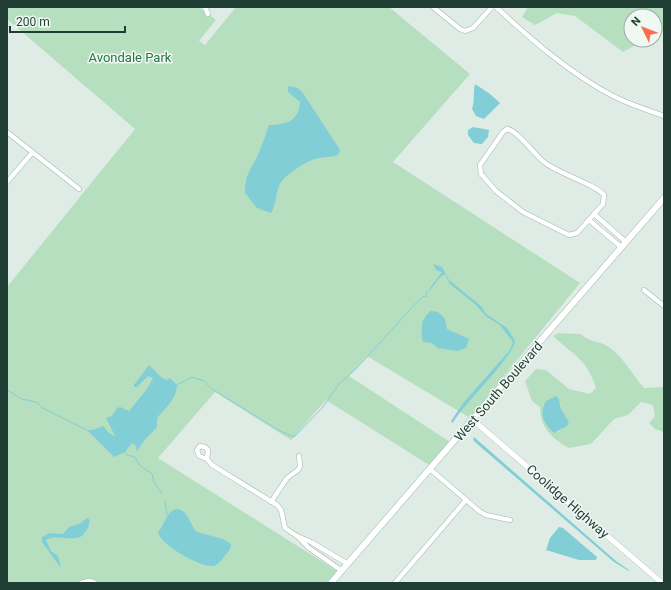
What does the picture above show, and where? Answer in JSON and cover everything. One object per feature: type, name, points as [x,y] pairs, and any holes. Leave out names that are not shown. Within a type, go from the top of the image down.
[{"type":"main road","name":"West South Boulevard","points":[[332,583],[664,198]]},
{"type":"street","points":[[205,7],[208,14]]},
{"type":"street","points":[[433,7],[460,29],[465,31],[473,28],[492,7]]},
{"type":"street","points":[[496,7],[553,56],[577,74],[617,98],[664,116]]},
{"type":"street","points":[[507,129],[514,131],[532,152],[548,165],[566,176],[602,192],[604,202],[594,214],[577,233],[569,235],[523,212],[496,191],[481,174],[479,169],[480,165],[503,132],[507,129]]},
{"type":"street","points":[[7,132],[79,189]]},
{"type":"street","points":[[7,182],[32,153]]},
{"type":"street","points":[[594,214],[626,242]]},
{"type":"street","points":[[589,220],[621,248]]},
{"type":"street","points":[[644,290],[664,306]]},
{"type":"street","name":"Coolidge Highway","points":[[473,420],[662,583]]},
{"type":"street","points":[[271,502],[287,478],[298,470],[300,466],[299,456]]},
{"type":"street","points":[[207,459],[212,465],[271,502],[281,510],[285,528],[348,564]]},
{"type":"street","points":[[430,469],[486,515],[510,520]]},
{"type":"street","points":[[395,583],[466,500]]},
{"type":"street","points":[[297,536],[308,548],[342,571]]},
{"type":"street","points":[[81,583],[89,581],[95,583]]},
{"type":"green space","name":"Avondale Park","points":[[7,7],[199,7],[216,20],[199,41],[205,45],[236,7],[389,7],[470,74],[393,162],[580,283],[470,418],[367,356],[349,376],[450,442],[429,465],[326,400],[291,440],[215,392],[158,458],[337,571],[326,583],[7,583],[7,287],[135,129],[7,19]]},
{"type":"green space","points":[[528,7],[664,7],[664,31],[663,8],[623,8],[623,48],[630,48],[623,52],[575,16],[557,13],[535,25],[522,17]]},
{"type":"green space","points":[[559,333],[581,334],[587,339],[606,345],[628,366],[644,388],[664,387],[664,432],[655,429],[649,423],[655,416],[653,405],[641,402],[628,415],[614,419],[591,444],[569,448],[557,441],[548,432],[542,421],[540,407],[532,401],[525,381],[536,369],[546,370],[569,389],[590,394],[596,388],[584,364],[553,336]],"holes":[[[560,402],[561,409],[569,422],[558,432],[550,428],[545,422],[543,418],[543,405]]]},
{"type":"water","points":[[475,84],[500,103],[484,119],[476,116],[472,109]]},
{"type":"water","points":[[288,86],[298,88],[303,93],[340,150],[338,155],[309,161],[290,173],[279,186],[271,213],[257,208],[245,193],[245,186],[269,125],[286,123],[297,114],[300,102],[288,92]]},
{"type":"water","points":[[473,127],[489,130],[488,137],[482,144],[474,143],[468,135],[468,130]]},
{"type":"water","points":[[433,264],[442,267],[449,280],[481,306],[486,314],[507,328],[515,341],[506,358],[453,423],[451,421],[464,402],[510,350],[513,342],[500,325],[487,317],[475,304],[450,284],[445,274],[440,277],[427,292],[442,272],[436,270]]},
{"type":"water","points":[[431,311],[438,312],[445,319],[447,329],[469,339],[466,348],[457,351],[438,348],[432,343],[423,342],[423,321],[427,314]]},
{"type":"water","points":[[149,365],[162,378],[167,380],[170,378],[177,385],[175,395],[157,418],[157,427],[143,442],[137,452],[136,446],[132,443],[125,452],[114,457],[87,430],[93,430],[103,426],[109,433],[115,436],[106,418],[112,416],[117,408],[120,407],[129,411],[147,389],[153,378],[148,376],[137,387],[134,387],[134,385]]},
{"type":"water","points":[[556,396],[559,399],[561,409],[569,422],[567,426],[554,433],[547,426],[543,418],[542,410],[546,401]]},
{"type":"water","points":[[474,437],[629,571],[614,562],[483,449],[473,440]]},
{"type":"water","points":[[176,509],[184,512],[197,532],[223,539],[231,544],[230,550],[222,560],[214,566],[199,563],[181,554],[165,543],[158,532],[170,513]]},
{"type":"water","points":[[87,518],[90,520],[88,528],[82,536],[77,538],[50,538],[46,540],[51,551],[58,556],[61,568],[42,542],[42,537],[50,533],[63,534],[69,527],[81,523]]},
{"type":"water","points":[[559,527],[563,528],[597,557],[596,560],[579,560],[546,550],[550,538]]},
{"type":"waterway","points":[[177,385],[192,377],[204,381],[212,389],[280,431],[294,437],[322,408],[339,384],[357,368],[416,303],[424,296],[426,297],[427,292]]},
{"type":"waterway","points":[[7,390],[22,399],[36,402],[43,408],[87,430]]},
{"type":"waterway","points":[[125,452],[127,455],[135,457],[139,465],[152,474],[154,482],[162,494]]},
{"type":"waterway","points":[[165,501],[167,515]]}]
